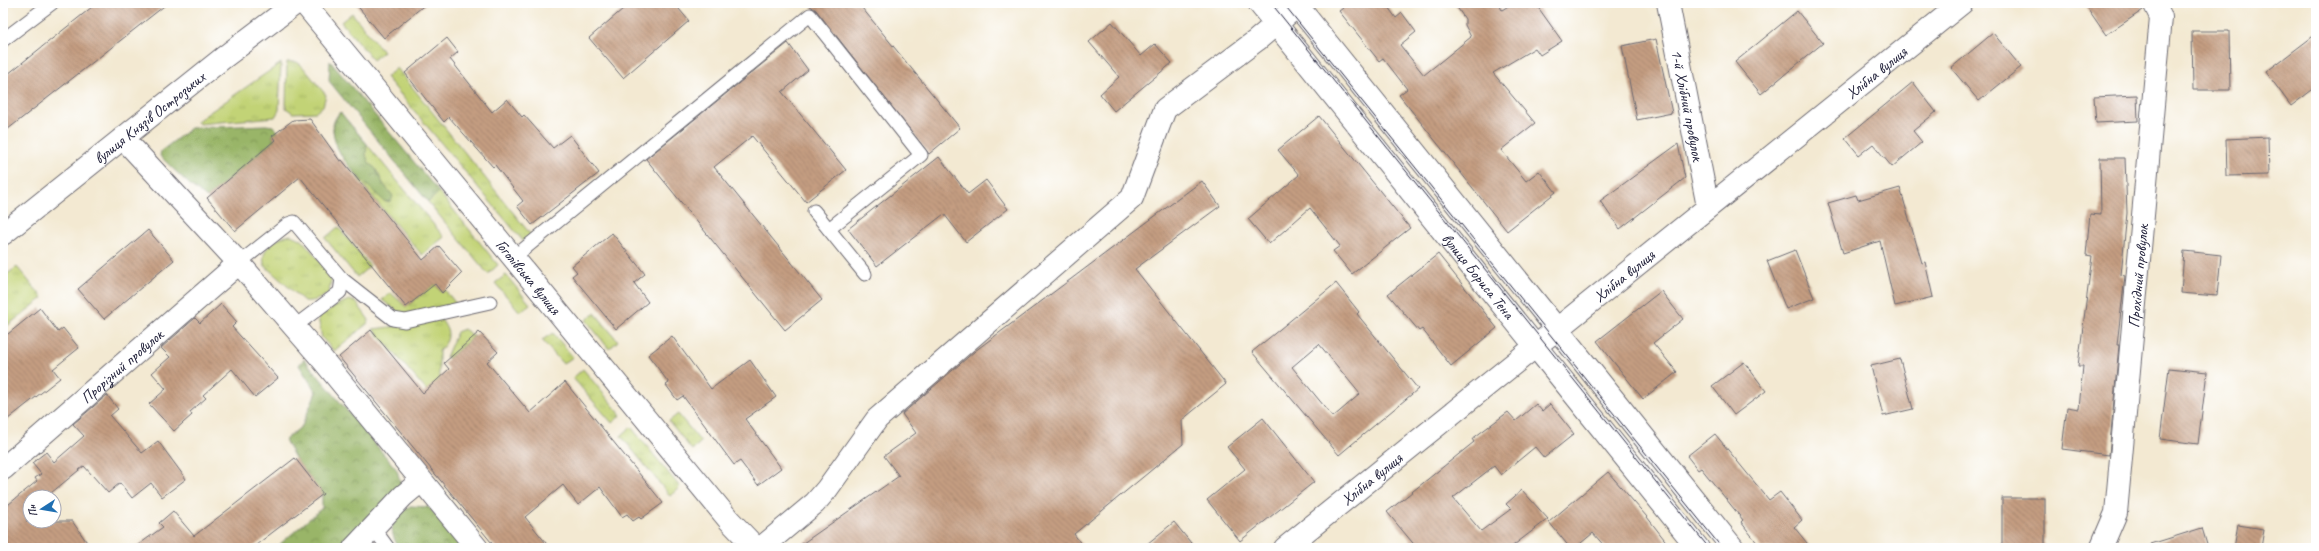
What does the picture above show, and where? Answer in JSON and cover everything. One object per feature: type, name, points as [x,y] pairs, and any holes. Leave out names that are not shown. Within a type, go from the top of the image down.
[{"type":"street","name":"вулиця Князів Острозьких","points":[[3,234],[296,3]]},
{"type":"street","name":"Гоголівська вулиця","points":[[304,3],[729,520],[756,548]]},
{"type":"street","name":"вулиця Бориса Тена","points":[[1259,3],[1698,548]]},
{"type":"street","name":"1-й Хлібний провулок","points":[[1668,3],[1708,207]]},
{"type":"street","name":"Хлібна вулиця","points":[[1285,548],[1962,3]]},
{"type":"street","name":"Прохідний провулок","points":[[2101,548],[2116,513],[2161,17],[2154,3]]},
{"type":"street","points":[[760,548],[819,498],[877,419],[1132,198],[1166,109],[1276,24],[1296,5]]},
{"type":"street","name":"вулиця Бориса Тена","points":[[1296,5],[1733,548]]},
{"type":"street","points":[[123,138],[239,263],[477,548]]},
{"type":"street","name":"Прорізний провулок","points":[[3,469],[239,263]]},
{"type":"street","points":[[354,548],[374,529],[403,496],[422,481]]},
{"type":"lane","points":[[3,40],[52,3]]},
{"type":"lane","points":[[513,258],[810,15],[921,154],[829,228]]},
{"type":"lane","points":[[814,212],[829,228],[865,274]]},
{"type":"lane","points":[[239,263],[288,224],[294,222],[342,279],[393,319],[404,321],[490,302]]},
{"type":"lane","points":[[294,327],[340,292],[342,279]]},
{"type":"lane","points":[[374,529],[388,548]]},
{"type":"green space","points":[[352,13],[383,52],[373,60],[341,22]]},
{"type":"green space","points":[[330,61],[439,192],[428,202],[329,81]]},
{"type":"green space","points":[[287,62],[297,62],[303,67],[326,95],[323,106],[316,112],[293,113],[286,108]]},
{"type":"green space","points":[[281,63],[279,110],[275,117],[199,124],[197,121]]},
{"type":"green space","points":[[397,68],[531,235],[523,241],[386,77]]},
{"type":"green space","points":[[340,112],[444,237],[422,255],[357,176],[336,143],[333,126],[334,121]]},
{"type":"green space","points":[[340,112],[367,144],[366,155],[369,163],[375,168],[384,185],[393,196],[391,201],[385,202],[366,184],[346,162],[338,149],[334,137],[334,124]]},
{"type":"green space","points":[[273,126],[278,131],[272,136],[275,140],[207,198],[189,184],[160,156],[161,151],[191,128]]},
{"type":"green space","points":[[439,192],[498,265],[488,274],[428,202]]},
{"type":"green space","points":[[338,227],[370,266],[357,277],[325,238]]},
{"type":"green space","points":[[291,235],[302,240],[332,275],[329,293],[320,298],[311,301],[304,301],[265,266],[264,254],[266,249],[280,238]]},
{"type":"green space","points":[[17,267],[43,298],[3,329],[3,277]]},
{"type":"green space","points":[[506,275],[530,304],[520,312],[495,283]]},
{"type":"green space","points":[[435,284],[442,293],[445,290],[457,305],[405,317],[382,300],[391,293],[406,307]]},
{"type":"green space","points":[[349,300],[356,302],[369,320],[367,324],[334,351],[322,338],[318,317],[339,304]]},
{"type":"green space","points":[[595,313],[618,341],[609,349],[586,320]]},
{"type":"green space","points":[[439,317],[447,330],[448,338],[439,351],[439,375],[446,383],[455,423],[373,329],[407,325]]},
{"type":"green space","points":[[464,329],[474,336],[449,358],[446,357],[457,332]]},
{"type":"green space","points":[[553,333],[573,357],[563,364],[542,340]]},
{"type":"green space","points":[[304,359],[397,470],[401,485],[352,539],[341,548],[284,548],[280,544],[322,508],[322,494],[295,458],[285,440],[302,426],[316,392],[299,365]]},
{"type":"green space","points":[[583,369],[621,415],[612,423],[573,378]]},
{"type":"green space","points":[[678,414],[701,442],[692,450],[669,421]]},
{"type":"green space","points":[[631,427],[680,487],[670,496],[621,436]]},
{"type":"green space","points":[[410,506],[429,507],[463,548],[399,548],[393,535],[393,524],[399,515]]},
{"type":"building","points":[[97,3],[168,3],[3,133],[3,78]]},
{"type":"building","points":[[355,3],[427,3],[384,38]]},
{"type":"building","points":[[630,3],[674,3],[689,21],[623,78],[589,38]]},
{"type":"building","points":[[806,3],[858,3],[960,128],[929,154],[816,10]]},
{"type":"building","points":[[1350,3],[1385,3],[1396,18],[1402,13],[1416,32],[1400,45],[1424,75],[1471,37],[1465,25],[1465,19],[1454,3],[1498,3],[1502,10],[1513,3],[1535,3],[1562,41],[1540,55],[1535,48],[1493,73],[1535,123],[1501,150],[1526,181],[1539,171],[1556,192],[1507,231],[1399,95],[1407,89],[1383,58],[1379,61],[1339,11]]},
{"type":"building","points":[[2084,3],[2142,3],[2143,10],[2106,35]]},
{"type":"building","points":[[1797,11],[1823,43],[1761,94],[1735,62]]},
{"type":"building","points":[[1112,22],[1141,56],[1155,44],[1172,63],[1114,111],[1100,94],[1119,77],[1089,42]]},
{"type":"building","points":[[2192,31],[2229,31],[2230,90],[2193,90]]},
{"type":"building","points":[[1993,33],[2021,67],[1979,101],[1951,68]]},
{"type":"building","points":[[2316,34],[2316,87],[2291,106],[2266,72]]},
{"type":"building","points":[[447,38],[458,52],[450,59],[492,112],[507,99],[522,117],[524,115],[553,148],[570,135],[599,173],[532,225],[517,206],[523,201],[495,165],[493,167],[449,117],[444,122],[405,73]]},
{"type":"building","points":[[1656,39],[1672,113],[1637,120],[1622,46]]},
{"type":"building","points":[[788,43],[808,70],[782,92],[846,170],[806,202],[752,136],[714,167],[822,300],[785,330],[646,159]]},
{"type":"building","points":[[1913,82],[1936,112],[1913,131],[1922,142],[1892,167],[1873,144],[1859,155],[1845,138]]},
{"type":"building","points":[[2137,95],[2138,121],[2096,123],[2094,97]]},
{"type":"building","points":[[1319,116],[1410,228],[1352,274],[1333,251],[1340,246],[1310,208],[1269,244],[1248,219],[1299,175],[1278,150]]},
{"type":"building","points":[[310,119],[340,161],[342,160],[423,260],[439,246],[462,273],[442,293],[435,284],[406,307],[300,177],[235,231],[207,198],[275,140],[272,136],[293,120]]},
{"type":"building","points":[[2268,137],[2269,175],[2227,176],[2226,139]]},
{"type":"building","points":[[1678,144],[1685,178],[1620,229],[1600,201]]},
{"type":"building","points":[[939,157],[968,194],[986,180],[1008,209],[966,242],[944,214],[877,266],[848,229]]},
{"type":"building","points":[[2100,158],[2125,158],[2127,213],[2121,275],[2125,276],[2117,345],[2119,345],[2109,455],[2062,449],[2067,407],[2079,409],[2083,366],[2078,366],[2092,256],[2086,255],[2090,214],[2101,215]]},
{"type":"building","points":[[1202,181],[1220,206],[1135,269],[1226,384],[1182,420],[1183,444],[1074,534],[1084,548],[796,548],[899,476],[884,456],[916,433],[902,414],[975,351]]},
{"type":"building","points":[[1900,188],[1922,263],[1925,262],[1933,297],[1895,306],[1880,241],[1843,253],[1828,203],[1856,195],[1858,200]]},
{"type":"building","points":[[148,230],[174,260],[104,319],[78,289]]},
{"type":"building","points":[[612,233],[645,274],[634,283],[648,302],[616,329],[572,276],[577,272],[572,266]]},
{"type":"building","points":[[1795,250],[1814,298],[1786,309],[1767,261]]},
{"type":"building","points":[[2184,251],[2221,255],[2217,296],[2181,293]]},
{"type":"building","points":[[1438,254],[1497,328],[1451,366],[1422,329],[1419,331],[1388,294]]},
{"type":"building","points":[[1336,283],[1359,312],[1357,314],[1418,389],[1339,455],[1252,352]],"holes":[[[1319,344],[1360,394],[1333,417],[1292,367]]]},
{"type":"building","points":[[1661,291],[1683,319],[1653,343],[1677,372],[1643,399],[1597,341]]},
{"type":"building","points":[[221,304],[237,322],[232,327],[278,378],[255,397],[232,369],[203,395],[206,398],[190,412],[192,415],[174,431],[149,404],[166,389],[152,373],[170,357],[161,348],[195,318],[200,323]]},
{"type":"building","points":[[40,308],[58,332],[63,328],[79,348],[53,369],[60,378],[3,423],[3,338]]},
{"type":"building","points":[[371,330],[423,393],[449,369],[444,363],[479,332],[498,352],[487,362],[530,413],[565,382],[663,503],[641,519],[639,517],[633,521],[627,514],[622,517],[600,487],[578,505],[563,485],[525,517],[550,548],[496,548],[339,357]]},
{"type":"building","points":[[672,336],[711,389],[750,360],[776,397],[745,419],[781,468],[758,485],[740,461],[734,465],[683,396],[677,400],[666,385],[669,383],[648,355]]},
{"type":"building","points":[[1900,359],[1913,409],[1883,416],[1871,366]]},
{"type":"building","points":[[1744,362],[1766,391],[1734,415],[1712,386]]},
{"type":"building","points":[[2169,368],[2207,372],[2198,444],[2160,439]]},
{"type":"building","points":[[107,395],[118,409],[110,416],[142,453],[158,441],[186,479],[162,497],[151,483],[132,498],[120,483],[108,493],[84,466],[56,489],[27,489],[37,481],[35,478],[41,474],[32,463],[46,452],[54,462],[84,436],[73,424]]},
{"type":"building","points":[[1536,404],[1542,411],[1550,404],[1574,434],[1544,458],[1535,447],[1501,475],[1494,466],[1453,498],[1481,531],[1511,509],[1506,504],[1522,490],[1548,519],[1510,548],[1417,548],[1387,512],[1474,442],[1472,439],[1508,412],[1516,421]]},
{"type":"building","points":[[1263,418],[1314,482],[1240,541],[1207,500],[1245,469],[1227,447]]},
{"type":"building","points":[[1715,434],[1769,500],[1780,492],[1802,520],[1794,527],[1811,548],[1761,548],[1741,522],[1743,520],[1701,468],[1698,470],[1687,456]]},
{"type":"building","points":[[295,458],[323,494],[252,548],[134,548],[163,527],[159,523],[173,511],[194,536]]},
{"type":"building","points":[[1608,472],[1647,517],[1671,548],[1606,548],[1593,533],[1575,548],[1570,548],[1549,522]]},
{"type":"building","points":[[22,493],[22,529],[62,529],[62,521],[72,521],[91,548],[3,548],[3,509]]},
{"type":"building","points":[[2002,498],[2045,498],[2045,548],[2002,548]]},
{"type":"building","points":[[1174,522],[1195,548],[1142,548]]},
{"type":"building","points":[[2238,525],[2264,529],[2261,548],[2234,548]]},
{"type":"building","points":[[2202,528],[2208,548],[2152,548],[2151,544]]},
{"type":"tram line","points":[[1271,3],[1709,548]]},
{"type":"tram line","points":[[1283,3],[1722,548]]}]
